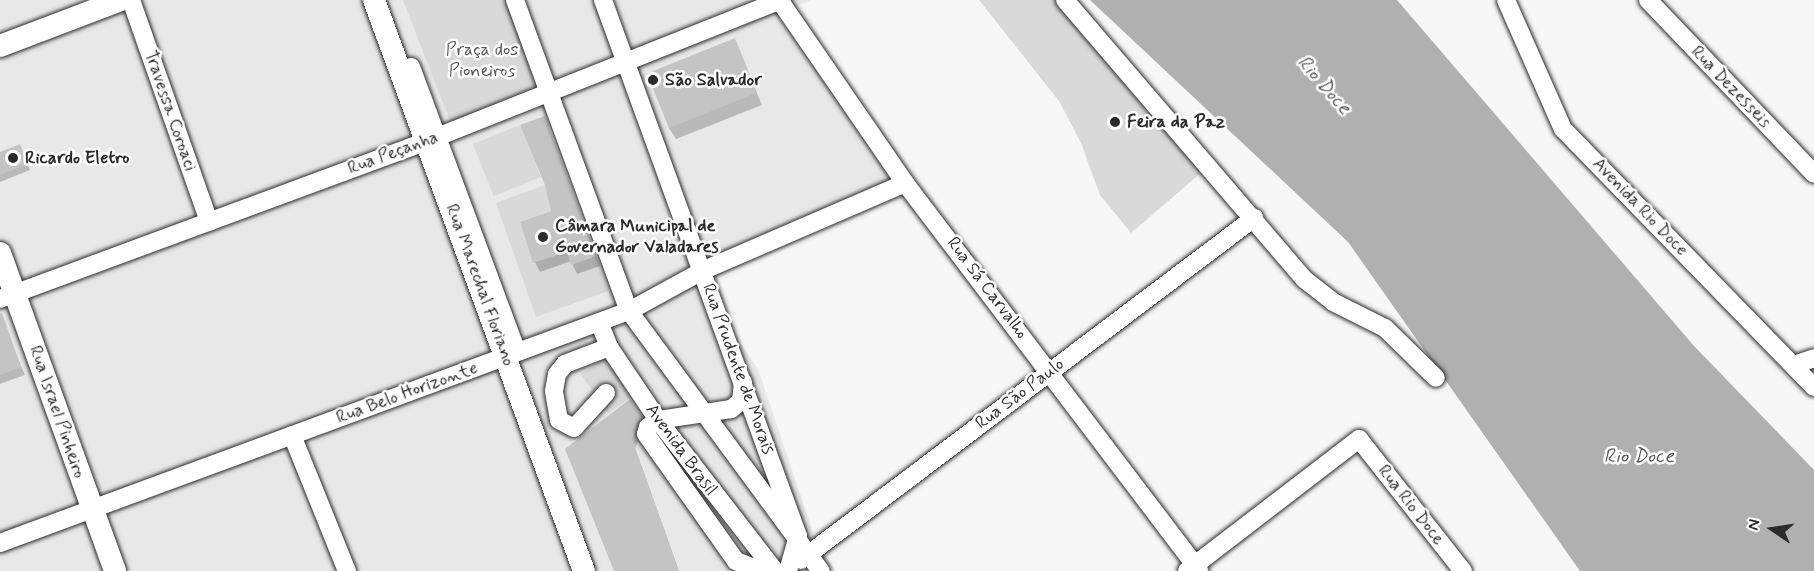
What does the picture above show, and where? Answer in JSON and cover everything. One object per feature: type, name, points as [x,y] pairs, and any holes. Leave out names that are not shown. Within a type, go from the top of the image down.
[{"type":"main road","points":[[0,32],[83,0]]},
{"type":"main road","points":[[0,46],[121,0]]},
{"type":"main road","name":"Rua Marechal Floriano","points":[[374,0],[432,139],[512,354],[584,571]]},
{"type":"main road","name":"Rua Israel Pinheiro","points":[[0,252],[8,296],[115,571]]},
{"type":"street","name":"Travessa Coroaci","points":[[131,0],[208,222]]},
{"type":"street","name":"Rua Marechal Floriano","points":[[385,0],[432,139]]},
{"type":"street","points":[[515,0],[629,311],[798,536],[821,571]]},
{"type":"street","name":"Rua Prudente de Morais","points":[[603,0],[741,371],[798,536]]},
{"type":"street","name":"Rua Peçanha","points":[[8,296],[432,139],[625,60],[781,0]]},
{"type":"street","name":"Rua Sá Carvalho","points":[[781,0],[905,183],[1050,371],[1194,569]]},
{"type":"street","points":[[1065,0],[1311,285],[1333,303],[1385,328],[1436,378]]},
{"type":"street","name":"Avenida Rio Doce","points":[[1506,0],[1563,129],[1814,387]]},
{"type":"street","name":"Rua Dezesseis","points":[[1648,0],[1814,174]]},
{"type":"street","name":"Rua Belo Horizonte","points":[[0,543],[629,311],[702,271],[905,183]]},
{"type":"street","name":"Rua São Paulo","points":[[784,571],[1254,218]]},
{"type":"street","name":"Avenida Brasil","points":[[599,322],[609,347],[658,420],[784,571]]},
{"type":"street","points":[[606,393],[574,428],[559,420],[554,391],[557,374],[565,364],[609,347]]},
{"type":"street","points":[[1794,365],[1814,358]]},
{"type":"street","points":[[741,371],[744,391],[741,401],[731,409],[706,415],[658,420],[646,430],[651,443],[736,561],[762,571]]},
{"type":"street","points":[[292,435],[347,571]]},
{"type":"street","name":"Rua Rio Doce","points":[[1194,569],[1359,439],[1463,571]]},
{"type":"street","points":[[784,571],[798,536]]},
{"type":"shaded area","points":[[0,0],[811,0],[793,7],[891,180],[691,269],[758,369],[816,541],[835,571],[0,571]]},
{"type":"green space","name":"Praça dos Pioneiros","points":[[403,0],[514,0],[549,92],[453,129]]},
{"type":"green space","name":"Feira da Paz","points":[[979,0],[1056,0],[1202,172],[1131,233],[1100,195],[1081,143],[1059,101]]},
{"type":"green space","points":[[520,125],[541,177],[494,196],[473,144]]},
{"type":"green space","points":[[545,185],[553,210],[520,222],[533,262],[567,252],[571,265],[596,256],[608,291],[536,317],[496,203]]},
{"type":"green space","points":[[604,358],[631,398],[608,413],[581,374]]},
{"type":"water","name":"Rio Doce","points":[[1090,0],[1397,0],[1694,346],[1814,470],[1814,571],[1580,571],[1348,242]]},
{"type":"building","points":[[735,38],[757,93],[669,128],[647,74]]},
{"type":"building","points":[[545,116],[596,256],[571,265],[567,252],[533,263],[520,222],[551,211],[545,185],[520,125]]},
{"type":"building","name":"Ricardo Eletro","points":[[20,144],[28,164],[0,175],[0,152]]},
{"type":"building","points":[[2,313],[21,367],[0,375],[0,314]]},
{"type":"building","points":[[630,399],[643,417],[632,439],[679,571],[614,571],[565,449]]},
{"type":"place","name":"São Salvador","points":[[653,80]]},
{"type":"place","name":"Feira da Paz","points":[[1115,122]]},
{"type":"place","name":"Ricardo Eletro","points":[[13,158]]},
{"type":"place","name":"Câmara Municipal de Governador Valadares","points":[[543,237]]}]
